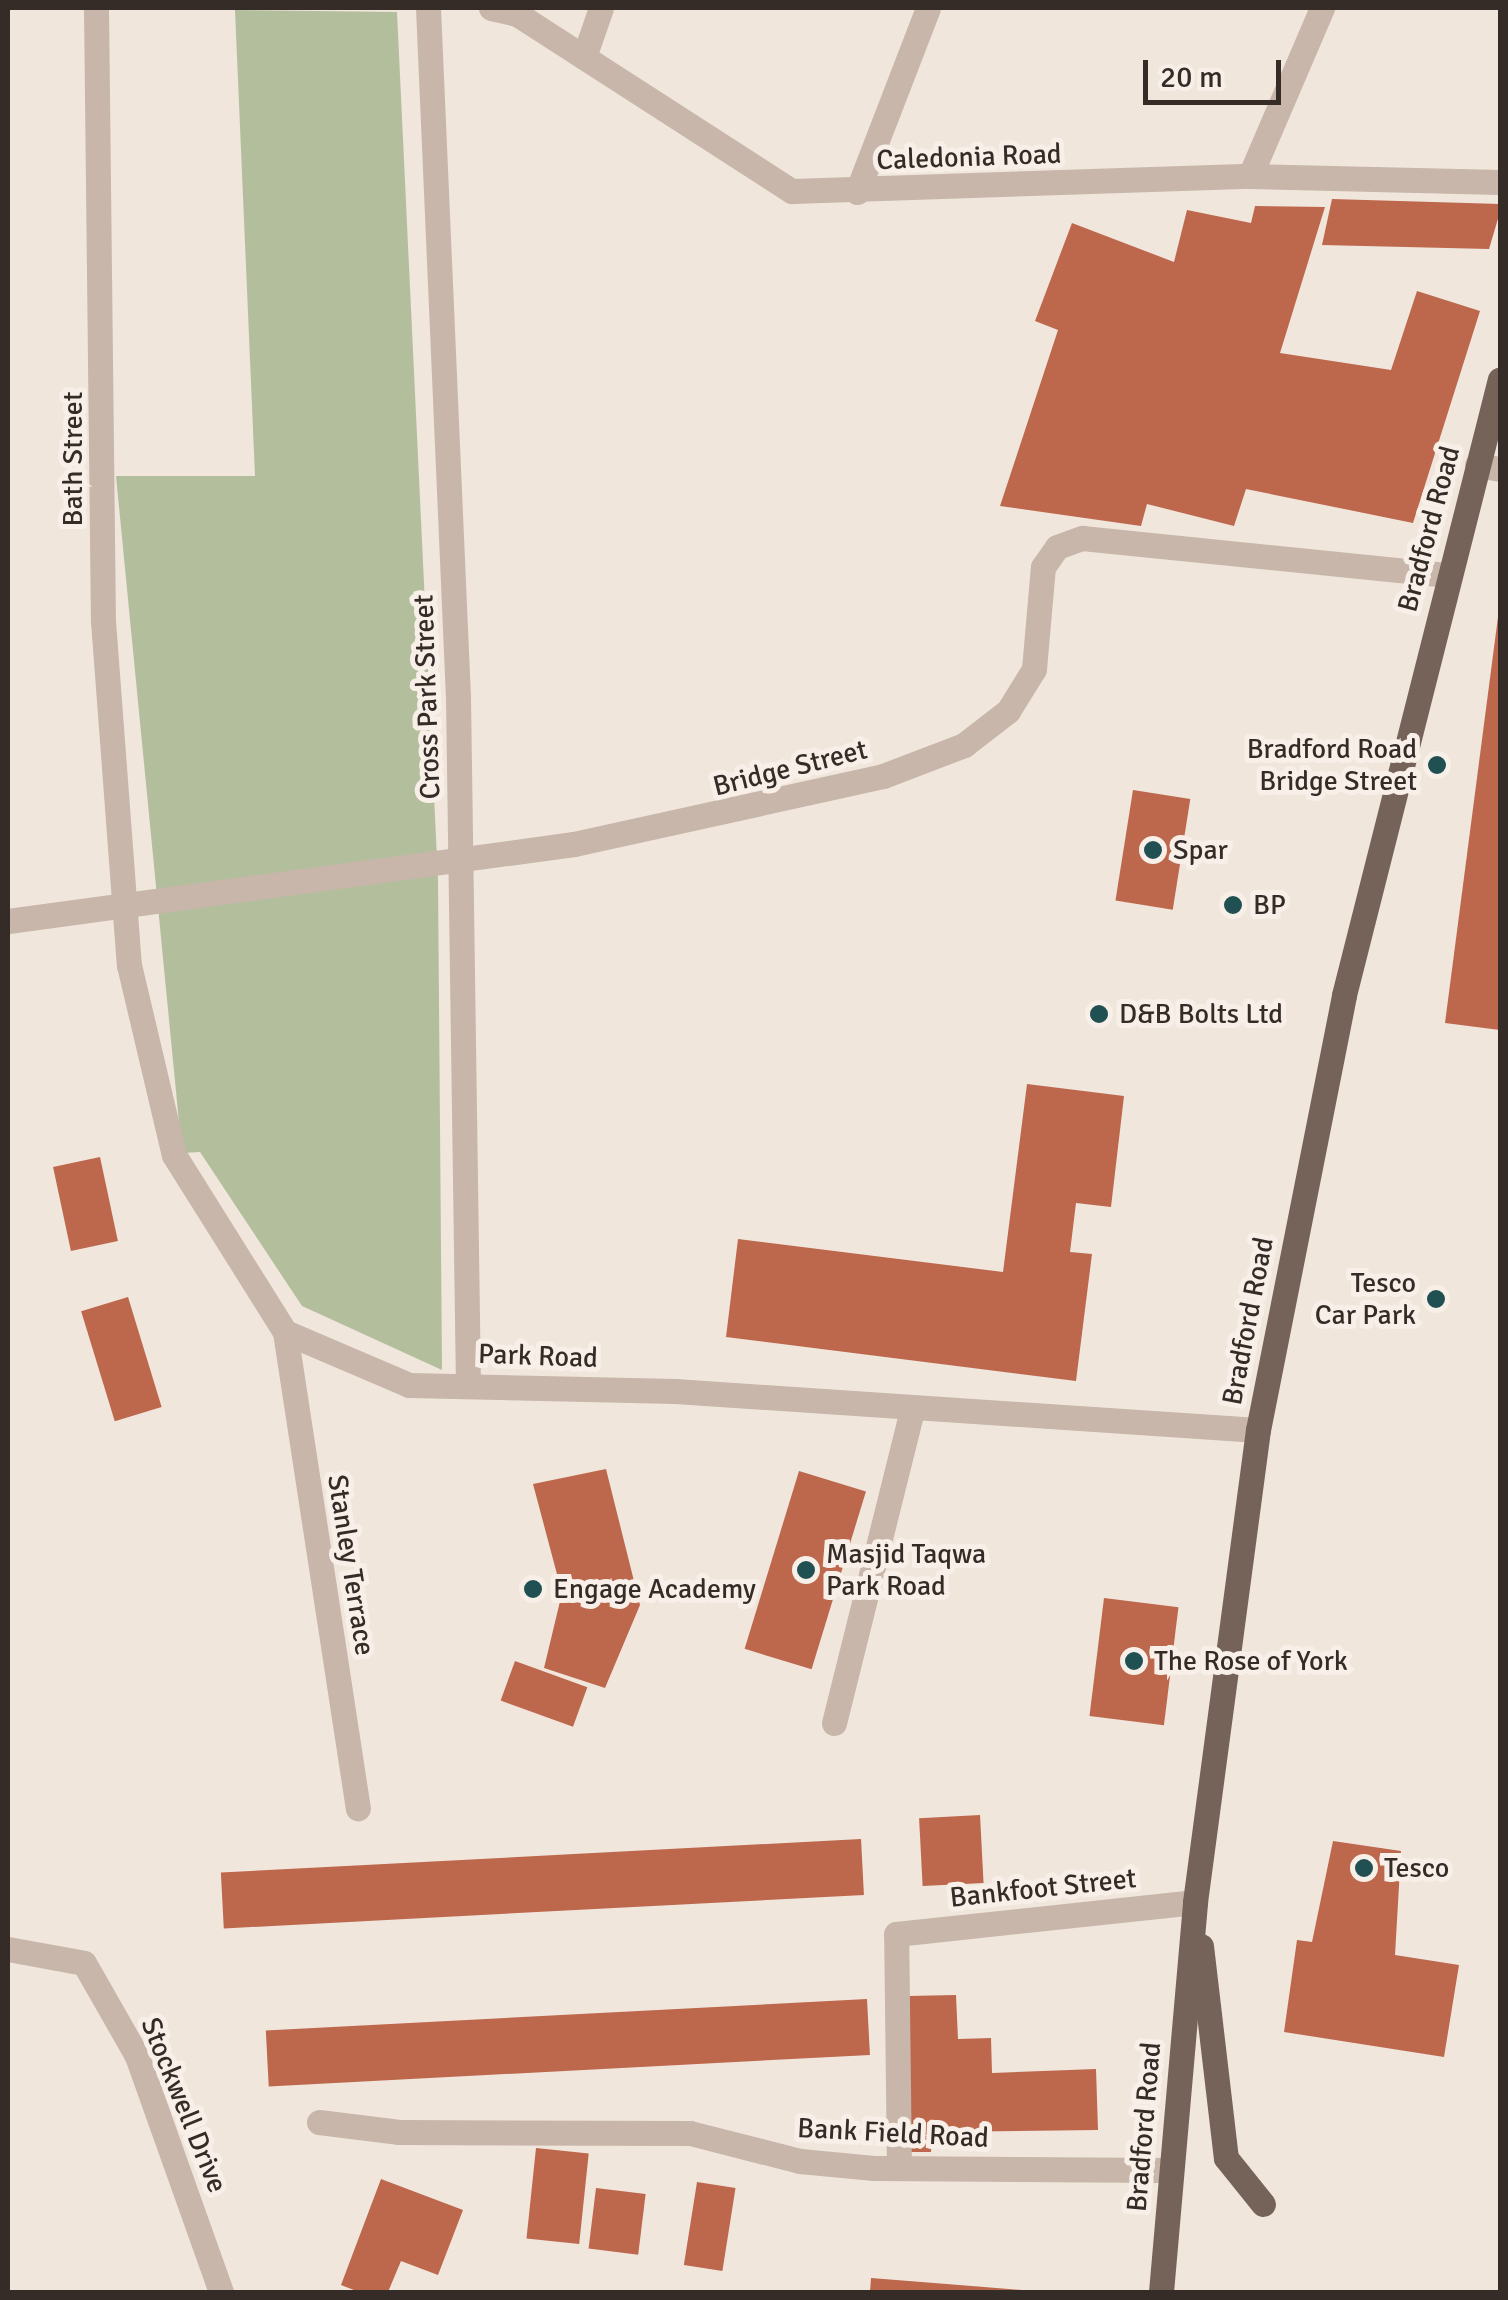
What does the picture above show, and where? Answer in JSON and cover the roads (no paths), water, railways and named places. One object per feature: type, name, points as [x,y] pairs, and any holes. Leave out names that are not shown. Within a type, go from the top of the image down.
[{"type":"main road","name":"Bradford Road","points":[[1161,2292],[1168,2170],[1196,1902],[1258,1430],[1322,1094],[1448,575],[1489,467],[1500,379]]},
{"type":"main road","points":[[1196,1902],[1226,2158],[1263,2204]]},
{"type":"street","name":"Bath Street","points":[[96,8],[104,622],[128,909]]},
{"type":"street","name":"Cross Park Street","points":[[428,8],[462,852],[468,1384]]},
{"type":"street","name":"Caledonia Road","points":[[492,8],[584,57],[792,191],[857,192],[1250,176],[1500,182]]},
{"type":"street","points":[[584,57],[600,8]]},
{"type":"street","points":[[857,192],[928,8]]},
{"type":"street","points":[[1250,176],[1322,8]]},
{"type":"street","name":"Bridge Street","points":[[8,921],[128,909],[462,852],[725,817],[964,746],[1008,712],[1034,669],[1043,567],[1057,547],[1082,538],[1448,575]]},
{"type":"street","points":[[128,909],[130,965],[174,1154],[285,1332]]},
{"type":"street","name":"Park Road","points":[[285,1332],[409,1385],[468,1384],[1258,1430]]},
{"type":"street","name":"Stanley Terrace","points":[[285,1332],[358,1808]]},
{"type":"street","points":[[834,1723],[912,1408]]},
{"type":"street","name":"Bankfoot Street","points":[[899,2168],[896,1934],[1196,1902]]},
{"type":"street","name":"Stockwell Drive","points":[[8,1950],[84,1963],[137,2056],[221,2292]]},
{"type":"street","name":"Bank Field Road","points":[[319,2122],[399,2132],[690,2133],[800,2161],[899,2168],[1168,2170]]},
{"type":"place","name":"Bradford Road Bridge Street","points":[[1437,765]]},
{"type":"place","name":"Spar","points":[[1153,850]]},
{"type":"place","name":"BP","points":[[1233,905]]},
{"type":"place","name":"D&B Bolts Ltd","points":[[1099,1014]]},
{"type":"place","name":"Tesco Car Park","points":[[1436,1299]]},
{"type":"place","name":"Masjid Taqwa Park Road","points":[[806,1570]]},
{"type":"place","name":"Engage Academy","points":[[533,1589]]},
{"type":"place","name":"The Rose of York","points":[[1134,1661]]},
{"type":"place","name":"Tesco","points":[[1364,1868]]}]
